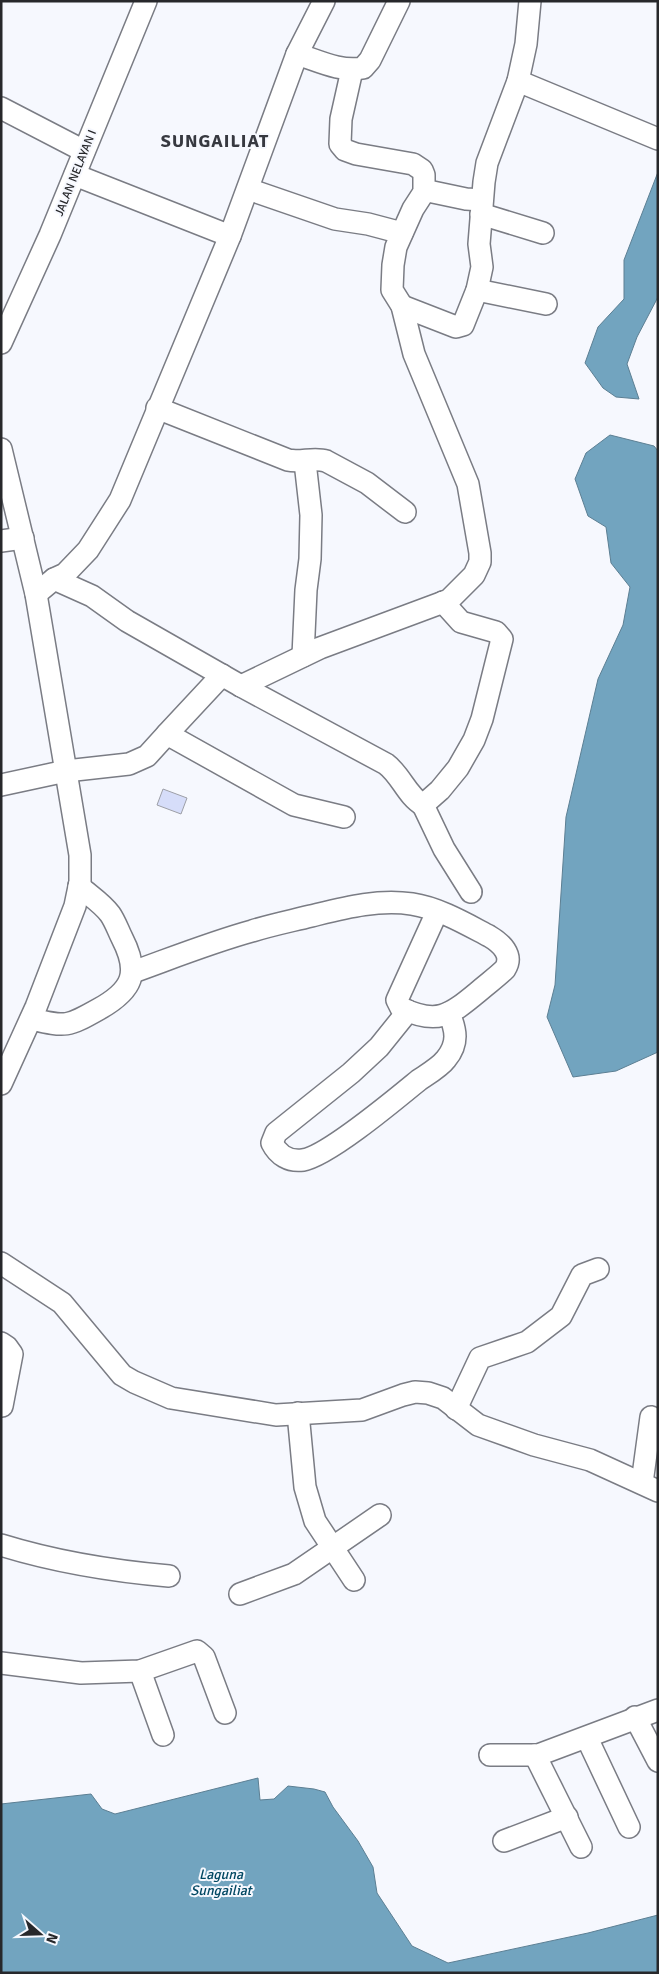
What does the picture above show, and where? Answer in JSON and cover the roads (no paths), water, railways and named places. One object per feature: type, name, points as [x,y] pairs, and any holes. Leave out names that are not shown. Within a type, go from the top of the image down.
[{"type":"street","name":"JALAN NELAYAN I","points":[[1,343],[50,235],[146,1]]},
{"type":"street","points":[[36,594],[54,579],[64,574],[88,550],[116,508],[230,236],[297,54],[324,1]]},
{"type":"street","points":[[297,54],[339,68],[352,70],[367,66],[399,1]]},
{"type":"street","points":[[402,306],[459,327],[463,325],[477,290],[482,267],[480,244],[487,163],[518,81],[526,44],[530,1]]},
{"type":"street","points":[[241,686],[303,656],[369,628],[451,597],[474,575],[480,562],[468,484],[414,354],[402,306],[392,290],[396,247],[413,209],[424,192],[422,170],[413,164],[356,154],[345,150],[340,144],[341,119],[352,70]]},
{"type":"street","points":[[518,81],[658,139]]},
{"type":"street","points":[[1,108],[84,151]]},
{"type":"street","points":[[75,175],[230,236]]},
{"type":"street","points":[[248,189],[335,219],[368,224],[402,233]]},
{"type":"street","points":[[424,192],[428,191],[466,199],[543,234]]},
{"type":"street","points":[[477,290],[546,304]]},
{"type":"street","points":[[157,408],[288,460],[305,462],[322,460],[359,478],[405,512]]},
{"type":"street","points":[[1,449],[36,594],[80,855],[79,886],[75,906],[31,1019],[1,1084]]},
{"type":"street","points":[[303,656],[306,590],[310,559],[310,495],[305,462]]},
{"type":"street","points":[[1,541],[23,538]]},
{"type":"street","points":[[54,579],[92,596],[127,621],[241,686],[386,764],[398,776],[416,800],[423,805],[444,849],[471,892]]},
{"type":"street","points":[[423,805],[440,790],[458,768],[474,740],[482,719],[502,639],[496,632],[460,622],[451,597]]},
{"type":"street","points":[[1,785],[66,771],[129,764],[148,756],[222,675]]},
{"type":"street","points":[[167,734],[294,805],[344,817]]},
{"type":"street","points":[[31,1019],[59,1025],[73,1023],[106,1005],[124,991],[133,972],[129,952],[110,914],[79,886]]},
{"type":"street","points":[[133,972],[250,931],[359,904],[413,904],[437,912],[494,939],[506,951],[507,966],[501,973],[458,1009],[442,1016],[424,1017],[408,1011],[398,1004],[398,995],[437,912]]},
{"type":"street","points":[[408,1011],[379,1047],[351,1074],[276,1133],[272,1143],[277,1153],[292,1160],[304,1160],[327,1149],[380,1112],[446,1060],[453,1046],[456,1033],[449,1012]]},
{"type":"street","points":[[2,1264],[62,1303],[122,1375],[171,1398],[276,1415],[362,1410],[403,1395],[415,1392],[428,1393],[443,1398],[478,1425],[534,1446],[590,1460],[650,1487],[651,1417]]},
{"type":"street","points":[[456,1409],[480,1358],[527,1342],[556,1321],[561,1316],[582,1275],[598,1269]]},
{"type":"street","points":[[1,1343],[12,1351],[2,1406]]},
{"type":"street","points":[[298,1413],[305,1487],[315,1521],[354,1580]]},
{"type":"street","points":[[240,1594],[294,1574],[380,1515]]},
{"type":"street","points":[[1,1545],[33,1555],[118,1572],[169,1576]]},
{"type":"street","points":[[1,1663],[81,1673],[140,1671],[156,1667],[194,1652],[200,1652],[204,1657],[226,1713]]},
{"type":"street","points":[[140,1671],[163,1736]]},
{"type":"street","points":[[490,1755],[535,1755],[587,1738],[635,1717],[658,1710]]},
{"type":"street","points":[[635,1717],[658,1762]]},
{"type":"street","points":[[587,1738],[629,1826]]},
{"type":"street","points":[[535,1755],[581,1847]]},
{"type":"street","points":[[504,1840],[567,1818]]},
{"type":"water","points":[[658,172],[658,297],[637,337],[627,364],[639,399],[616,397],[603,388],[585,363],[598,327],[624,299],[624,260]]},
{"type":"water","points":[[610,435],[654,446],[658,451],[658,1052],[616,1071],[573,1077],[547,1017],[555,985],[566,817],[598,679],[623,625],[630,587],[611,563],[606,527],[588,516],[575,479],[586,453]]},
{"type":"water","name":"Laguna Sungailiat","points":[[258,1778],[260,1800],[274,1799],[288,1786],[325,1792],[373,1867],[377,1893],[412,1946],[448,1963],[588,1933],[658,1915],[658,1973],[1,1973],[1,1804],[91,1794],[102,1809],[115,1814]]},
{"type":"district","name":"SUNGAILIAT","points":[[215,141]]}]
